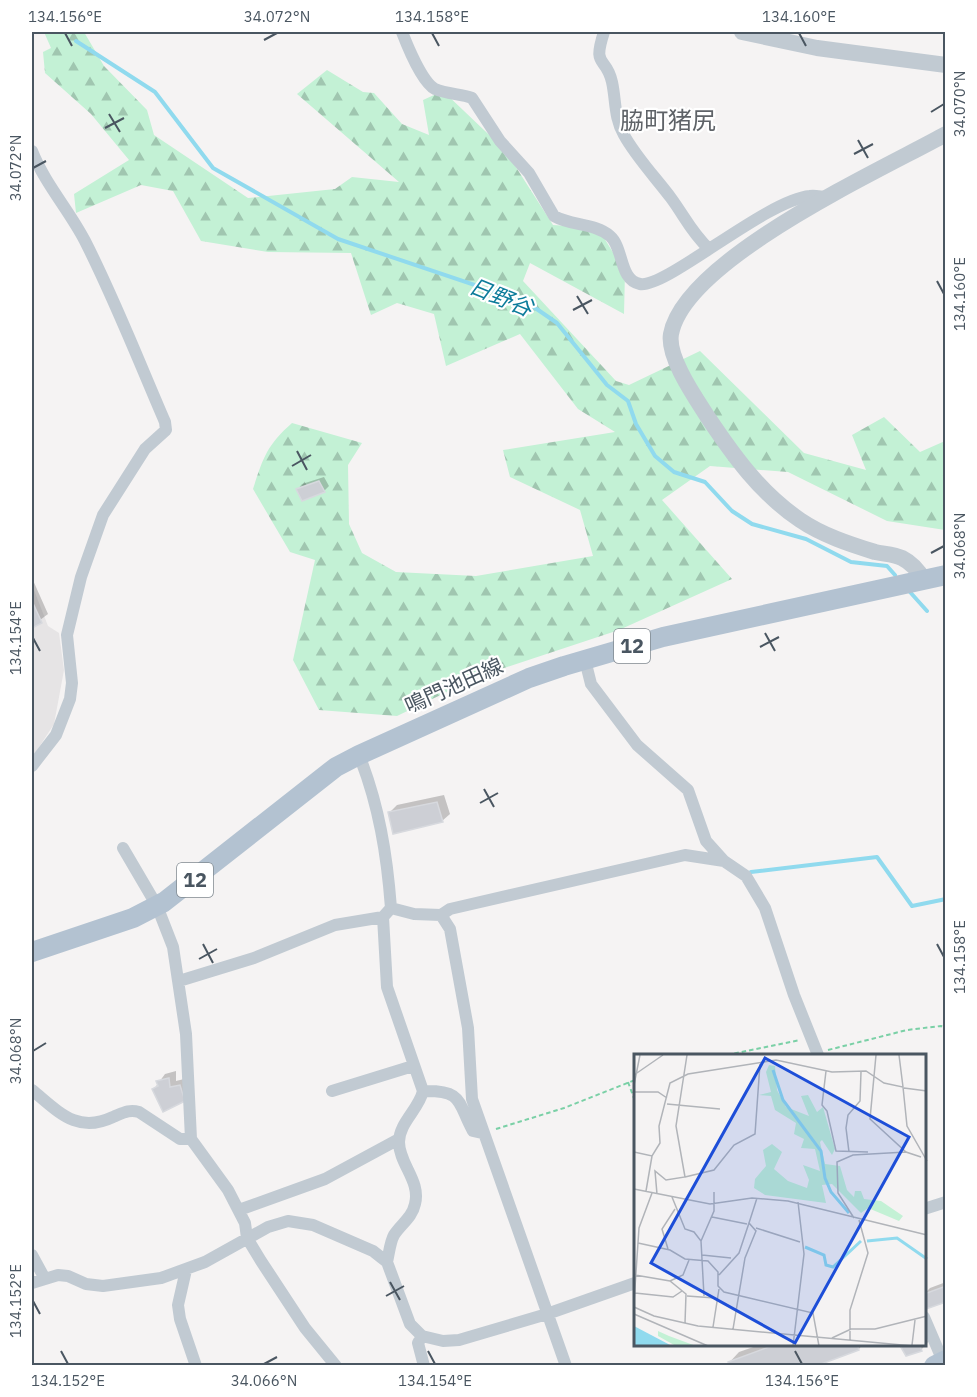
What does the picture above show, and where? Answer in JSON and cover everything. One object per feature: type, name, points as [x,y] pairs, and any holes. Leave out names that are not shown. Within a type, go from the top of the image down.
[{"type":"main road","name":"鳴門池田線","points":[[32,952],[133,918],[157,906],[191,884],[308,788],[359,755],[529,678],[663,637],[945,575]]},
{"type":"street","points":[[402,32],[413,59],[430,84],[436,89],[472,98],[500,141],[529,173],[548,210],[567,223],[599,230],[610,235],[618,246],[626,272],[633,281],[642,285],[658,280],[709,249],[729,233],[779,207],[808,196],[828,197]]},
{"type":"street","points":[[604,32],[599,49],[599,61],[609,74],[615,111],[623,134],[680,211],[690,231],[709,249]]},
{"type":"street","points":[[742,32],[817,48],[945,65]]},
{"type":"street","points":[[924,580],[917,568],[900,557],[861,547],[815,530],[765,493],[726,445],[675,360],[671,335],[686,303],[738,255],[828,197],[945,134]]},
{"type":"street","points":[[32,151],[43,176],[76,225],[92,255],[165,422],[166,430],[145,449],[103,515],[81,577],[67,635],[72,683],[70,699],[56,735],[32,766]]},
{"type":"street","points":[[585,660],[591,684],[637,745],[688,790],[706,841],[724,861],[746,876],[765,908],[817,1054]]},
{"type":"street","points":[[239,1210],[325,1179],[399,1139],[420,1102],[423,1091],[387,987],[386,851],[374,799],[359,755]]},
{"type":"street","points":[[123,848],[157,906],[169,936],[179,981],[186,1035],[191,1139],[239,1210],[247,1238],[305,1328],[336,1365]]},
{"type":"street","points":[[441,915],[450,909],[685,855],[724,861]]},
{"type":"street","points":[[179,981],[254,958],[335,925],[387,912],[414,914],[429,912],[441,915],[450,929],[468,1028],[472,1099],[482,1133],[566,1365]]},
{"type":"street","points":[[332,1091],[413,1066]]},
{"type":"street","points":[[32,1090],[78,1123],[97,1125],[132,1109],[180,1139],[191,1139]]},
{"type":"street","points":[[423,1091],[452,1094],[461,1101],[473,1131],[482,1133]]},
{"type":"street","points":[[399,1139],[416,1195],[410,1217],[393,1237],[387,1262],[403,1310],[410,1324],[422,1336],[443,1341],[459,1340],[547,1314],[634,1283]]},
{"type":"street","points":[[926,1208],[945,1202]]},
{"type":"street","points":[[32,1283],[68,1276],[86,1284],[103,1286],[161,1278],[186,1270],[268,1227],[288,1221],[313,1225],[373,1251],[387,1262]]},
{"type":"street","points":[[32,1255],[45,1279]]},
{"type":"street","points":[[186,1270],[178,1305],[180,1319],[196,1365]]},
{"type":"street","points":[[926,1322],[942,1363]]},
{"type":"street","points":[[422,1336],[418,1343],[424,1365]]},
{"type":"path","points":[[817,1054],[907,1030],[941,1026],[945,1029]]},
{"type":"path","points":[[732,1054],[810,1038]]},
{"type":"path","points":[[482,1133],[564,1108],[634,1080]]},
{"type":"path","points":[[628,1082],[634,1098]]},
{"type":"shaded area","points":[[32,585],[48,626],[59,633],[64,670],[54,724],[32,758]]},
{"type":"green space","points":[[44,32],[84,32],[104,66],[147,110],[154,135],[248,198],[335,189],[352,177],[399,182],[297,94],[327,70],[363,92],[374,93],[402,124],[429,135],[423,100],[443,91],[505,150],[553,225],[598,228],[625,272],[624,314],[530,263],[523,281],[616,381],[629,385],[700,351],[804,453],[866,470],[852,435],[884,417],[920,452],[945,441],[945,530],[887,521],[788,472],[710,466],[662,500],[732,579],[619,630],[480,676],[397,716],[319,710],[293,660],[315,560],[290,552],[253,489],[267,453],[277,438],[292,423],[362,443],[348,465],[349,524],[362,553],[396,572],[476,576],[593,556],[580,510],[510,477],[503,450],[615,432],[578,409],[520,334],[446,366],[434,314],[397,303],[371,315],[351,253],[268,252],[201,241],[173,191],[141,185],[76,213],[74,194],[129,160],[91,114],[45,73],[43,52],[51,48]]},
{"type":"building","points":[[319,481],[325,492],[302,501],[296,489]]},
{"type":"building","points":[[32,601],[42,623],[32,628]]},
{"type":"building","points":[[437,802],[443,822],[393,834],[388,812]]},
{"type":"building","points":[[169,1078],[170,1087],[180,1085],[185,1101],[163,1112],[152,1089],[158,1086],[156,1081]]},
{"type":"building","points":[[946,1286],[946,1302],[926,1309],[926,1293]]},
{"type":"building","points":[[772,1346],[858,1346],[859,1350],[816,1366],[729,1366],[728,1362]]},
{"type":"building","points":[[900,1346],[920,1346],[922,1351],[906,1356]]},
{"type":"waterway","name":"日野谷","points":[[76,41],[155,92],[213,168],[338,239],[528,303],[557,323],[607,385],[628,401],[636,424],[655,456],[674,472],[705,482],[732,511],[752,524],[806,539],[851,562],[887,566],[895,575]]},
{"type":"waterway","name":"日野谷","points":[[910,592],[927,611]]},
{"type":"waterway","points":[[751,872],[877,857],[912,906],[946,899]]},
{"type":"district","name":"脇町猪尻","points":[[668,121]]}]
